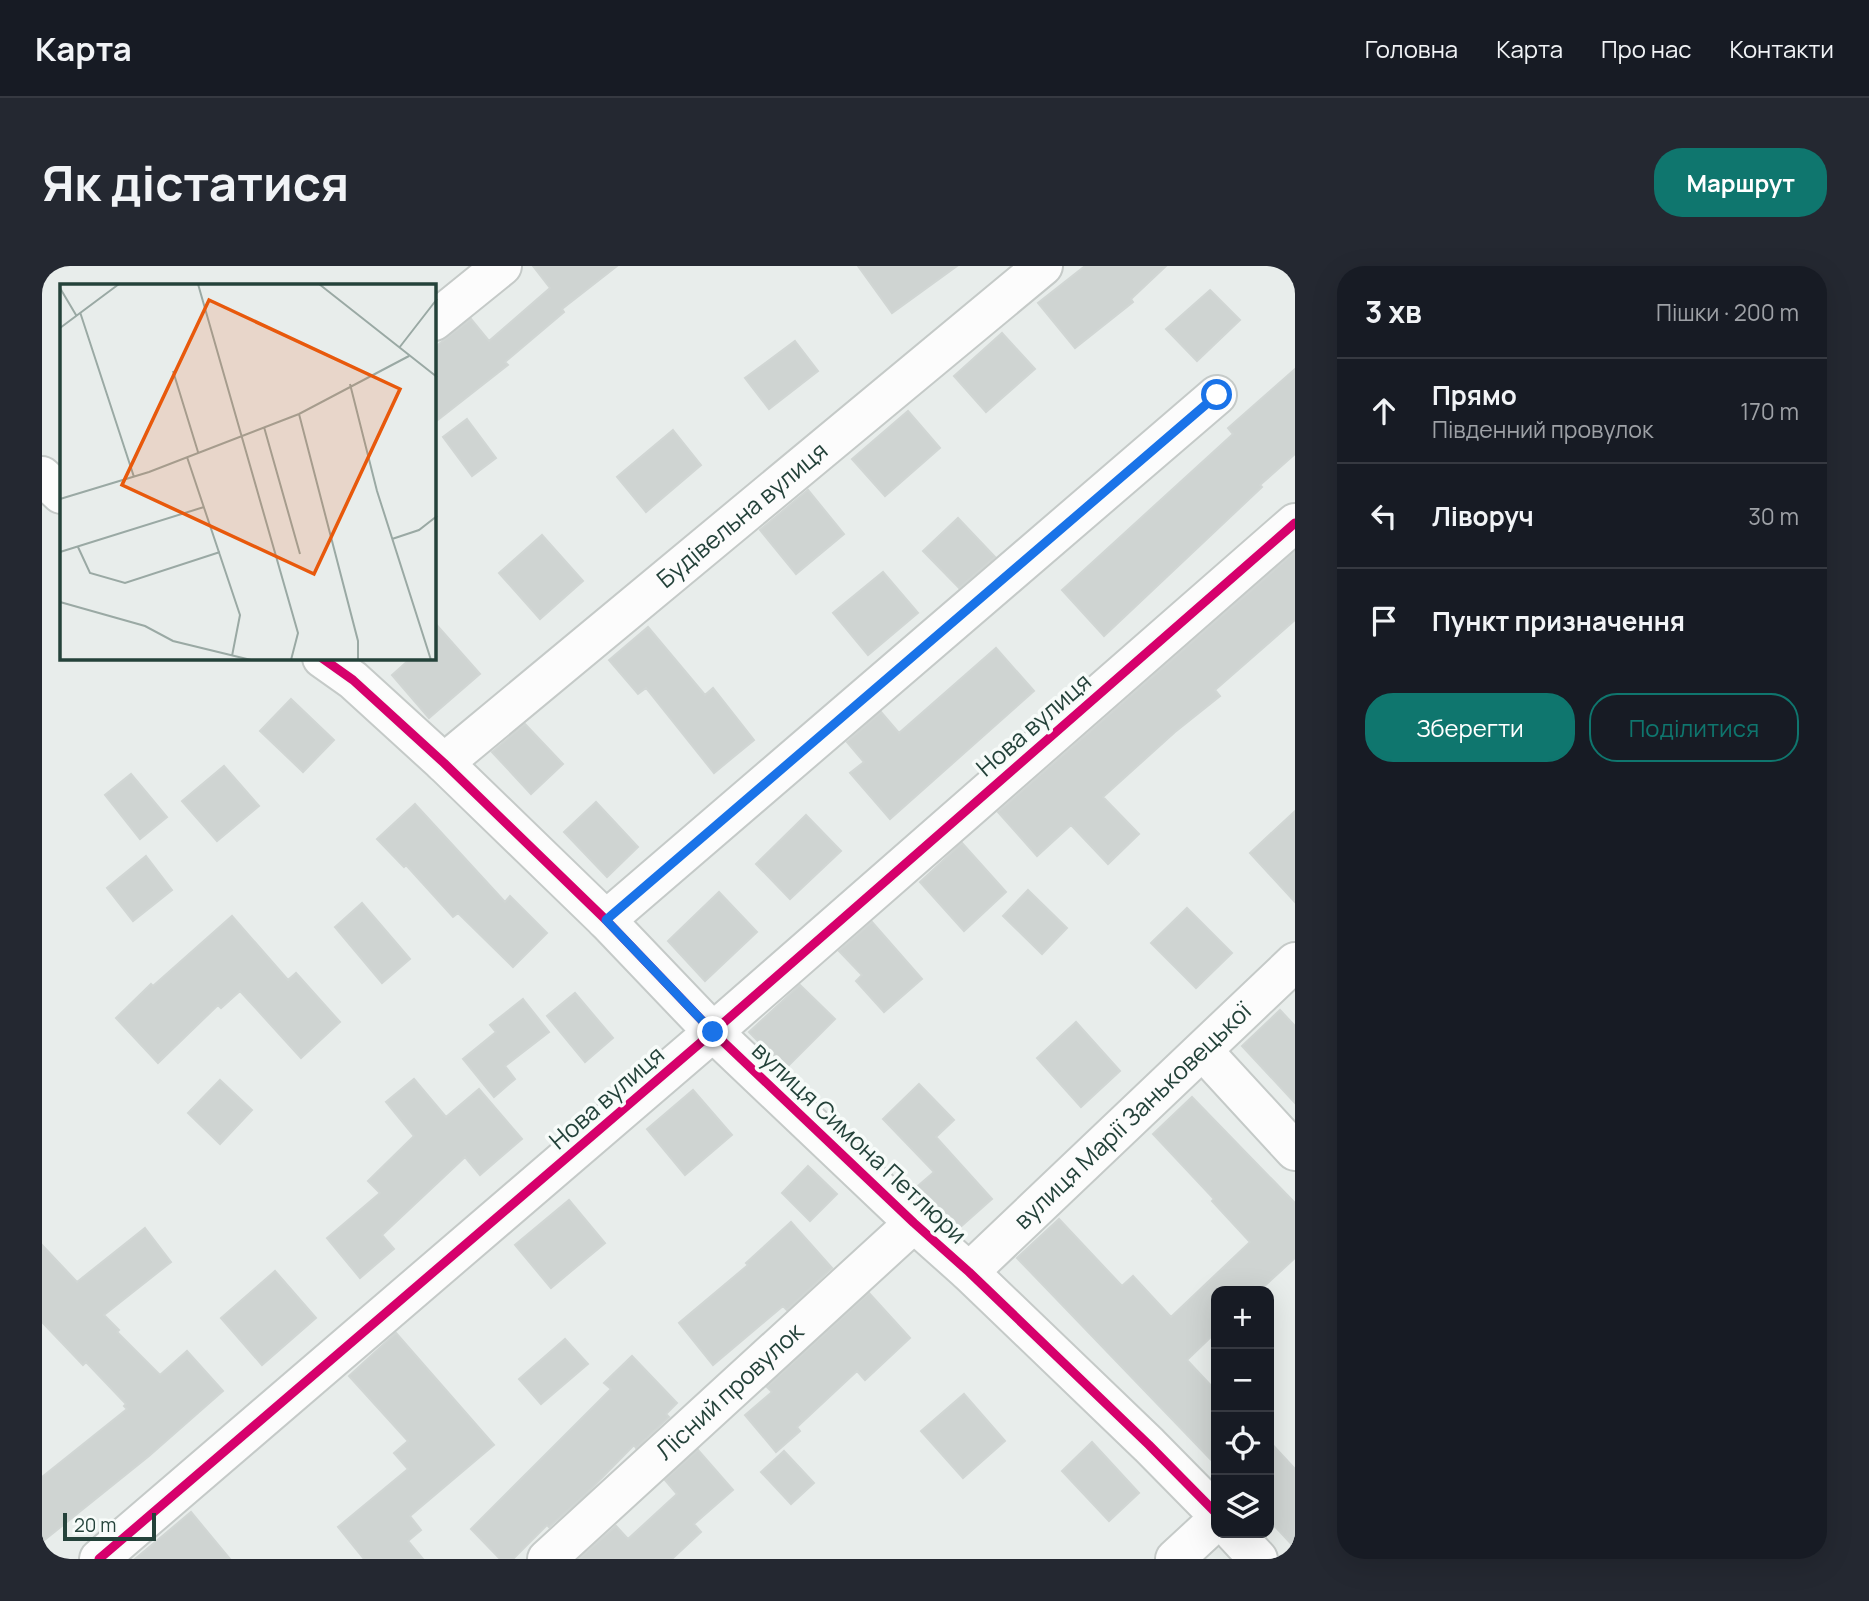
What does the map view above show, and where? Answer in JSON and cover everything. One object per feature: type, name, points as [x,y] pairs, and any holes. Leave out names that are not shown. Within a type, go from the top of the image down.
[{"type":"street","points":[[436,319],[502,266]]},
{"type":"street","name":"Будівельна вулиця","points":[[444,763],[1043,266]]},
{"type":"street","points":[[606,920],[1217,395]]},
{"type":"street","points":[[42,476],[60,493]]},
{"type":"street","name":"Нова вулиця","points":[[99,1559],[713,1032],[1295,523]]},
{"type":"street","name":"вулиця Симона Петлюри","points":[[325,660],[353,680],[444,763],[606,920],[713,1032],[969,1272],[1211,1508]]},
{"type":"street","name":"вулиця Марії Заньковецької","points":[[969,1272],[1295,962]]},
{"type":"street","points":[[1203,1051],[1295,1151]]},
{"type":"street","name":"Лісний провулок","points":[[547,1559],[914,1223]]},
{"type":"street","points":[[1175,1559],[1211,1526]]},
{"type":"street","points":[[1239,1538],[1258,1559]]},
{"type":"building","points":[[533,266],[617,266],[562,309],[564,312],[505,362],[508,365],[436,421],[436,346],[471,319],[489,341],[550,288]]},
{"type":"building","points":[[858,266],[957,266],[892,313]]},
{"type":"building","points":[[1085,266],[1166,266],[1131,299],[1133,302],[1075,348],[1038,303]]},
{"type":"building","points":[[1210,290],[1240,320],[1197,361],[1166,329]]},
{"type":"building","points":[[1002,333],[1035,369],[986,412],[954,376]]},
{"type":"building","points":[[795,341],[818,371],[769,409],[745,378]]},
{"type":"building","points":[[1295,369],[1295,454],[1104,636],[1062,590],[1233,434],[1228,428]]},
{"type":"building","points":[[908,411],[940,448],[885,496],[852,459]]},
{"type":"building","points":[[467,419],[496,458],[472,476],[443,437]]},
{"type":"building","points":[[673,430],[701,465],[646,512],[617,477]]},
{"type":"building","points":[[808,490],[844,534],[796,574],[760,530]]},
{"type":"building","points":[[958,518],[995,557],[959,588],[923,551]]},
{"type":"building","points":[[542,535],[583,581],[540,619],[499,573]]},
{"type":"building","points":[[1295,552],[1295,620],[1215,690],[1220,696],[1175,732],[1103,797],[1139,834],[1108,864],[1071,825],[1037,856],[998,812]]},
{"type":"building","points":[[883,572],[918,613],[868,655],[833,613]]},
{"type":"building","points":[[436,624],[480,674],[429,718],[392,675],[409,660],[436,660]]},
{"type":"building","points":[[648,627],[705,695],[713,688],[754,740],[714,773],[646,688],[638,694],[609,660]]},
{"type":"building","points":[[996,648],[1034,691],[890,819],[850,773],[864,762],[847,742],[881,712],[899,733]]},
{"type":"building","points":[[291,699],[334,740],[303,772],[260,731]]},
{"type":"building","points":[[525,724],[563,764],[531,794],[492,752]]},
{"type":"building","points":[[224,766],[259,806],[217,841],[182,801]]},
{"type":"building","points":[[131,774],[167,817],[140,839],[105,795]]},
{"type":"building","points":[[596,802],[638,847],[607,877],[564,832]]},
{"type":"building","points":[[415,804],[505,902],[510,896],[547,933],[513,967],[458,913],[453,917],[406,865],[404,867],[377,839]]},
{"type":"building","points":[[1295,811],[1295,902],[1250,853]]},
{"type":"building","points":[[806,815],[841,851],[790,899],[756,864]]},
{"type":"building","points":[[962,843],[1006,892],[964,931],[920,882]]},
{"type":"building","points":[[146,856],[172,890],[133,921],[107,888]]},
{"type":"building","points":[[1028,890],[1067,928],[1042,954],[1003,916]]},
{"type":"building","points":[[719,892],[757,932],[705,981],[668,941]]},
{"type":"building","points":[[362,903],[410,959],[382,983],[335,927]]},
{"type":"building","points":[[1187,908],[1232,953],[1196,988],[1151,943]]},
{"type":"building","points":[[232,916],[288,980],[296,973],[340,1022],[301,1058],[240,991],[221,1008],[218,1005],[158,1063],[116,1018],[151,984],[153,986]]},
{"type":"building","points":[[872,922],[922,979],[884,1012],[856,981],[862,975],[839,951]]},
{"type":"building","points":[[800,985],[835,1019],[785,1069],[749,1032]]},
{"type":"building","points":[[575,993],[613,1038],[585,1062],[547,1016]]},
{"type":"building","points":[[523,999],[549,1032],[505,1066],[515,1079],[494,1097],[463,1059],[496,1032],[490,1025]]},
{"type":"building","points":[[1280,1010],[1295,1026],[1295,1103],[1242,1046]]},
{"type":"building","points":[[1076,1022],[1120,1071],[1081,1107],[1037,1058]]},
{"type":"building","points":[[414,1079],[446,1117],[479,1089],[522,1139],[480,1175],[465,1157],[382,1235],[394,1249],[360,1278],[327,1238],[380,1193],[368,1181],[414,1136],[386,1102]]},
{"type":"building","points":[[220,1080],[252,1110],[220,1144],[188,1113]]},
{"type":"building","points":[[919,1084],[954,1120],[936,1137],[992,1199],[956,1231],[912,1191],[934,1172],[883,1119]]},
{"type":"building","points":[[693,1090],[732,1135],[685,1175],[647,1129]]},
{"type":"building","points":[[1192,1097],[1295,1203],[1295,1258],[1264,1286],[1211,1286],[1211,1337],[1187,1360],[1211,1386],[1211,1460],[1017,1258],[1059,1219],[1122,1286],[1133,1276],[1171,1317],[1250,1242],[1153,1134]]},
{"type":"building","points":[[808,1166],[837,1194],[810,1221],[782,1193]]},
{"type":"building","points":[[569,1200],[605,1243],[551,1288],[515,1245]]},
{"type":"building","points":[[791,1222],[832,1268],[787,1310],[783,1306],[713,1365],[679,1323],[748,1265],[746,1263]]},
{"type":"building","points":[[145,1228],[171,1262],[104,1315],[160,1375],[187,1351],[223,1391],[149,1456],[42,1542],[42,1477],[127,1409],[124,1406],[126,1404],[86,1362],[83,1365],[42,1322],[42,1245],[77,1282]]},
{"type":"building","points":[[275,1271],[316,1318],[262,1365],[221,1318]]},
{"type":"building","points":[[869,1293],[910,1338],[865,1380],[857,1371],[797,1427],[800,1431],[776,1452],[745,1415],[772,1392],[767,1387]]},
{"type":"building","points":[[396,1333],[494,1445],[410,1516],[421,1530],[408,1541],[423,1559],[364,1559],[338,1527],[408,1469],[394,1453],[408,1441],[349,1376]]},
{"type":"building","points":[[565,1339],[588,1364],[541,1404],[519,1379]]},
{"type":"building","points":[[632,1356],[677,1403],[666,1414],[669,1417],[636,1448],[634,1445],[586,1494],[549,1527],[547,1525],[513,1559],[500,1559],[471,1529],[611,1389],[604,1383]]},
{"type":"building","points":[[964,1394],[1005,1441],[963,1478],[921,1431]]},
{"type":"building","points":[[1092,1442],[1139,1493],[1109,1521],[1062,1471]]},
{"type":"building","points":[[1274,1446],[1295,1469],[1295,1548],[1274,1525]]},
{"type":"building","points":[[698,1450],[733,1490],[694,1524],[701,1532],[672,1559],[579,1559],[616,1526],[628,1539],[677,1494],[665,1480]]},
{"type":"building","points":[[784,1451],[814,1483],[791,1504],[761,1472]]},
{"type":"building","points":[[191,1512],[230,1559],[135,1559]]},
{"type":"cycle path","points":[[99,1559],[713,1032],[1295,523]]},
{"type":"cycle path","points":[[325,660],[353,680],[444,763],[606,920],[713,1032],[969,1272],[1211,1508]]},
{"type":"route","points":[[713,1032],[606,920],[1217,395]]}]
